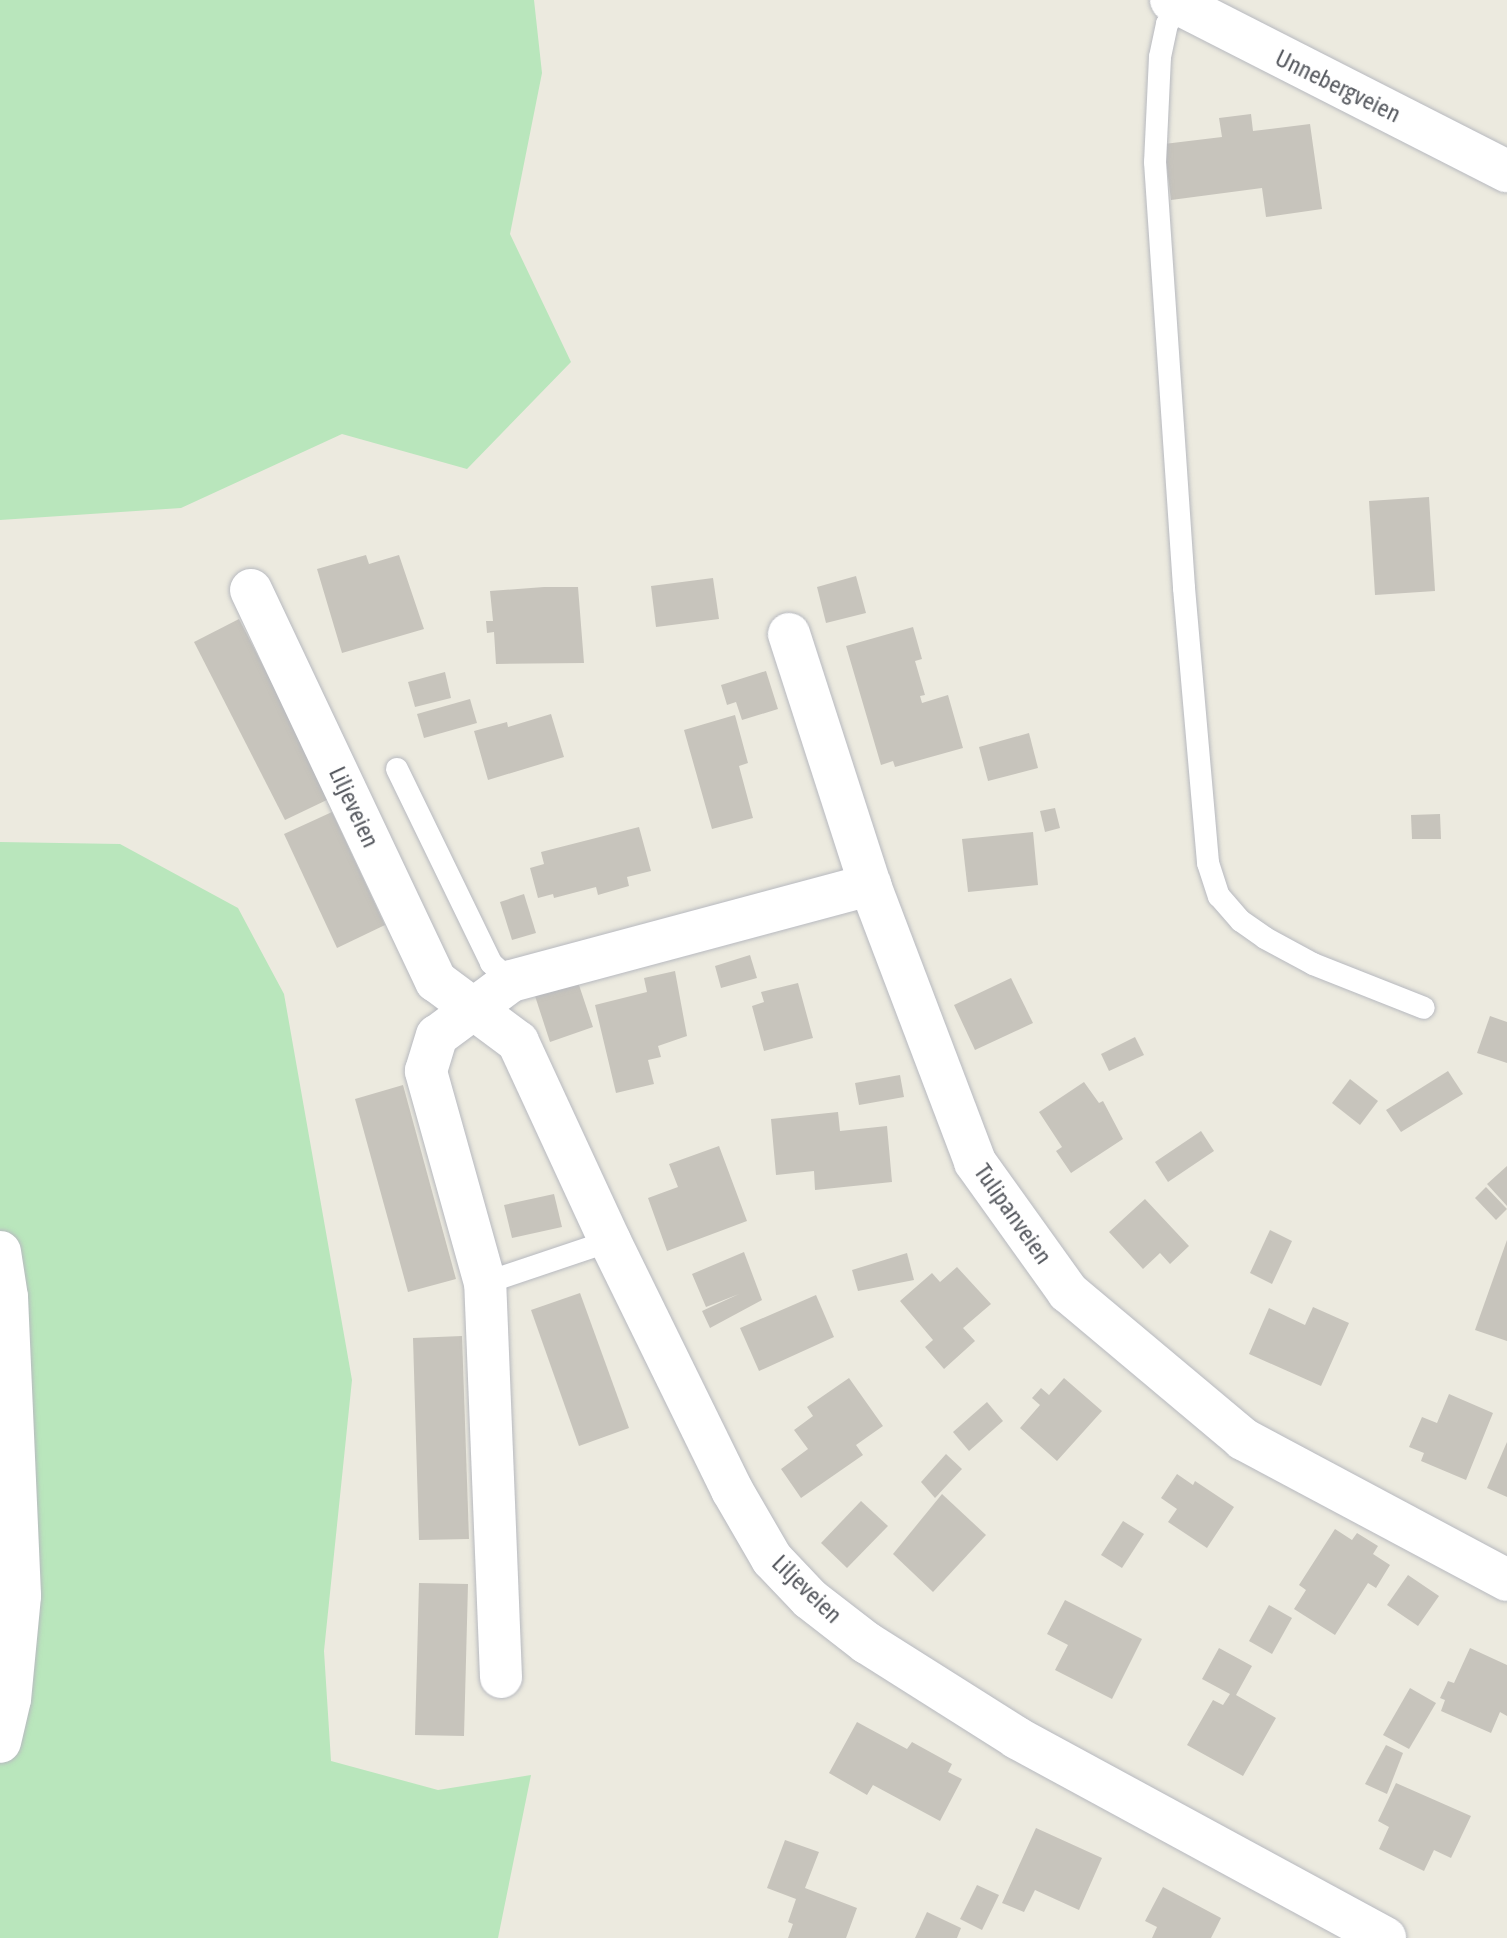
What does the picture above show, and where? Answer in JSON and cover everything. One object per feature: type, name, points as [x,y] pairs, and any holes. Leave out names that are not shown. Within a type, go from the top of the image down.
[{"type":"street","name":"Unnebergveien","points":[[1175,3],[1507,171]]},
{"type":"street","name":"Liljeveien","points":[[251,590],[436,981],[518,1042],[610,1241],[732,1490],[772,1559],[810,1599],[867,1643],[1017,1738],[1385,1938]]},
{"type":"street","name":"Tulipanveien","points":[[789,634],[870,885],[975,1162],[1068,1292],[1243,1439],[1507,1580]]},
{"type":"street","points":[[501,1677],[485,1283],[426,1071],[437,1036],[511,981],[870,885]]},
{"type":"street","points":[[0,1252],[7,1297],[20,1596],[14,1671],[0,1742]]},
{"type":"lane","points":[[1175,3],[1160,57],[1155,162],[1184,588],[1212,878],[1223,901],[1241,921],[1265,938],[1313,964],[1424,1008]]},
{"type":"lane","points":[[397,769],[491,963],[511,981]]},
{"type":"lane","points":[[485,1283],[610,1241]]},
{"type":"green space","points":[[0,0],[534,0],[542,73],[510,234],[571,362],[467,469],[342,434],[181,508],[0,520]]},
{"type":"green space","points":[[0,842],[120,844],[238,908],[284,994],[352,1380],[324,1651],[331,1761],[438,1790],[531,1775],[498,1938],[0,1938]]},
{"type":"building","points":[[1251,114],[1253,131],[1310,124],[1322,209],[1266,217],[1262,188],[1171,200],[1164,144],[1222,137],[1219,118]]},
{"type":"building","points":[[1429,497],[1435,591],[1375,595],[1369,501]]},
{"type":"building","points":[[366,555],[369,564],[399,555],[424,629],[342,653],[317,569]]},
{"type":"building","points":[[856,576],[866,613],[826,623],[817,587]]},
{"type":"building","points":[[713,578],[719,619],[656,627],[651,586]]},
{"type":"building","points":[[578,587],[584,663],[496,664],[494,632],[487,633],[486,621],[493,621],[490,591]]},
{"type":"building","points":[[239,619],[331,798],[285,820],[194,642]]},
{"type":"building","points":[[913,627],[922,659],[915,661],[925,695],[920,696],[922,703],[948,695],[963,748],[895,767],[893,761],[881,765],[846,646]]},
{"type":"building","points":[[766,671],[778,709],[742,720],[736,702],[727,705],[721,685]]},
{"type":"building","points":[[445,672],[451,698],[415,707],[408,682]]},
{"type":"building","points":[[470,699],[477,723],[424,738],[417,714]]},
{"type":"building","points":[[551,714],[564,757],[488,780],[474,731],[507,722],[508,727]]},
{"type":"building","points":[[735,715],[748,763],[739,766],[753,818],[712,829],[684,730]]},
{"type":"building","points":[[1029,733],[1038,768],[988,781],[979,747]]},
{"type":"building","points":[[1055,808],[1060,828],[1045,832],[1040,811]]},
{"type":"building","points":[[332,812],[385,925],[337,948],[284,834]]},
{"type":"building","points":[[1440,814],[1441,839],[1412,839],[1411,815]]},
{"type":"building","points":[[639,827],[651,871],[627,877],[629,886],[598,895],[596,887],[554,898],[553,894],[538,898],[530,868],[544,864],[541,852]]},
{"type":"building","points":[[1033,832],[1038,885],[968,892],[962,839]]},
{"type":"building","points":[[524,894],[536,933],[512,940],[500,902]]},
{"type":"building","points":[[750,955],[757,978],[721,988],[715,966]]},
{"type":"building","points":[[675,971],[687,1036],[658,1046],[661,1057],[648,1060],[654,1084],[616,1093],[595,1005],[647,992],[644,978]]},
{"type":"building","points":[[1011,978],[1033,1023],[975,1050],[954,1005]]},
{"type":"building","points":[[578,982],[593,1027],[550,1042],[535,996]]},
{"type":"building","points":[[798,983],[813,1038],[764,1051],[752,1006],[764,1002],[761,992]]},
{"type":"building","points":[[1490,1016],[1507,1022],[1507,1063],[1477,1053]]},
{"type":"building","points":[[1135,1037],[1144,1055],[1109,1071],[1101,1054]]},
{"type":"building","points":[[1448,1071],[1463,1094],[1401,1132],[1386,1110]]},
{"type":"building","points":[[900,1075],[904,1097],[859,1105],[855,1083]]},
{"type":"building","points":[[1350,1079],[1378,1101],[1360,1125],[1332,1103]]},
{"type":"building","points":[[1084,1082],[1099,1103],[1103,1101],[1123,1139],[1071,1173],[1056,1151],[1062,1147],[1039,1112]]},
{"type":"building","points":[[403,1085],[456,1279],[408,1292],[355,1099]]},
{"type":"building","points":[[838,1112],[840,1131],[887,1126],[892,1182],[815,1190],[814,1171],[776,1175],[771,1119]]},
{"type":"building","points":[[1201,1131],[1214,1151],[1168,1182],[1155,1162]]},
{"type":"building","points":[[719,1146],[747,1221],[667,1251],[648,1198],[678,1187],[669,1164]]},
{"type":"building","points":[[1507,1166],[1507,1206],[1487,1184]]},
{"type":"building","points":[[1486,1187],[1507,1209],[1496,1220],[1475,1198]]},
{"type":"building","points":[[554,1194],[562,1227],[512,1238],[504,1205]]},
{"type":"building","points":[[1145,1199],[1189,1246],[1170,1264],[1160,1253],[1143,1269],[1109,1232]]},
{"type":"building","points":[[1270,1230],[1292,1241],[1272,1284],[1250,1273]]},
{"type":"building","points":[[1507,1240],[1507,1341],[1475,1330]]},
{"type":"building","points":[[744,1252],[762,1300],[710,1328],[702,1311],[739,1294],[706,1307],[692,1274]]},
{"type":"building","points":[[907,1253],[914,1280],[858,1291],[852,1270]]},
{"type":"building","points":[[957,1267],[991,1304],[963,1328],[975,1341],[944,1369],[925,1347],[933,1340],[900,1301],[932,1273],[940,1282]]},
{"type":"building","points":[[580,1293],[629,1428],[579,1446],[531,1310]]},
{"type":"building","points":[[816,1295],[834,1337],[759,1371],[740,1328]]},
{"type":"building","points":[[1313,1307],[1349,1323],[1321,1386],[1249,1354],[1269,1308],[1305,1325]]},
{"type":"building","points":[[462,1336],[469,1539],[419,1540],[413,1338]]},
{"type":"building","points":[[849,1378],[883,1426],[856,1445],[863,1455],[801,1498],[781,1469],[808,1449],[794,1430],[813,1416],[807,1407]]},
{"type":"building","points":[[1064,1378],[1102,1411],[1057,1461],[1020,1428],[1040,1405],[1032,1398],[1041,1388],[1049,1395]]},
{"type":"building","points":[[1449,1394],[1493,1413],[1466,1480],[1421,1461],[1424,1453],[1409,1447],[1422,1417],[1437,1423]]},
{"type":"building","points":[[987,1402],[1003,1421],[969,1451],[953,1432]]},
{"type":"building","points":[[1507,1442],[1507,1497],[1487,1488]]},
{"type":"building","points":[[946,1454],[962,1469],[935,1498],[921,1482]]},
{"type":"building","points":[[1177,1474],[1193,1485],[1195,1481],[1234,1507],[1207,1548],[1168,1522],[1177,1509],[1161,1498]]},
{"type":"building","points":[[942,1494],[986,1535],[933,1592],[893,1554]]},
{"type":"building","points":[[861,1501],[888,1526],[847,1568],[821,1543]]},
{"type":"building","points":[[1123,1521],[1144,1534],[1122,1568],[1101,1555]]},
{"type":"building","points":[[1335,1529],[1352,1540],[1357,1533],[1378,1546],[1373,1554],[1390,1565],[1376,1588],[1368,1583],[1335,1635],[1294,1609],[1306,1590],[1299,1585]]},
{"type":"building","points":[[1408,1575],[1439,1596],[1418,1626],[1387,1605]]},
{"type":"building","points":[[419,1583],[468,1584],[464,1736],[415,1735]]},
{"type":"building","points":[[1065,1600],[1142,1639],[1112,1699],[1055,1670],[1068,1645],[1047,1634]]},
{"type":"building","points":[[1269,1605],[1292,1618],[1272,1654],[1249,1641]]},
{"type":"building","points":[[1219,1648],[1252,1666],[1236,1695],[1276,1718],[1243,1776],[1187,1745],[1213,1700],[1223,1705],[1230,1694],[1202,1679]]},
{"type":"building","points":[[1470,1648],[1507,1665],[1507,1716],[1500,1712],[1491,1733],[1441,1711],[1445,1700],[1440,1698],[1448,1681],[1454,1683]]},
{"type":"building","points":[[1410,1688],[1436,1703],[1409,1749],[1383,1735]]},
{"type":"building","points":[[857,1722],[907,1749],[912,1742],[952,1764],[948,1772],[962,1779],[940,1821],[873,1785],[867,1795],[829,1773]]},
{"type":"building","points":[[1386,1745],[1403,1753],[1387,1794],[1365,1784]]},
{"type":"building","points":[[1396,1783],[1471,1816],[1451,1858],[1434,1850],[1424,1871],[1379,1849],[1389,1827],[1378,1821]]},
{"type":"building","points":[[1036,1828],[1102,1858],[1079,1910],[1035,1890],[1024,1912],[1002,1903]]},
{"type":"building","points":[[785,1840],[819,1852],[805,1888],[857,1908],[846,1938],[788,1938],[793,1924],[788,1922],[796,1899],[767,1888]]},
{"type":"building","points":[[977,1885],[999,1895],[982,1930],[960,1919]]},
{"type":"building","points":[[1163,1887],[1221,1918],[1211,1938],[1152,1938],[1157,1927],[1145,1921]]},
{"type":"building","points":[[927,1912],[961,1928],[957,1938],[915,1938]]}]
